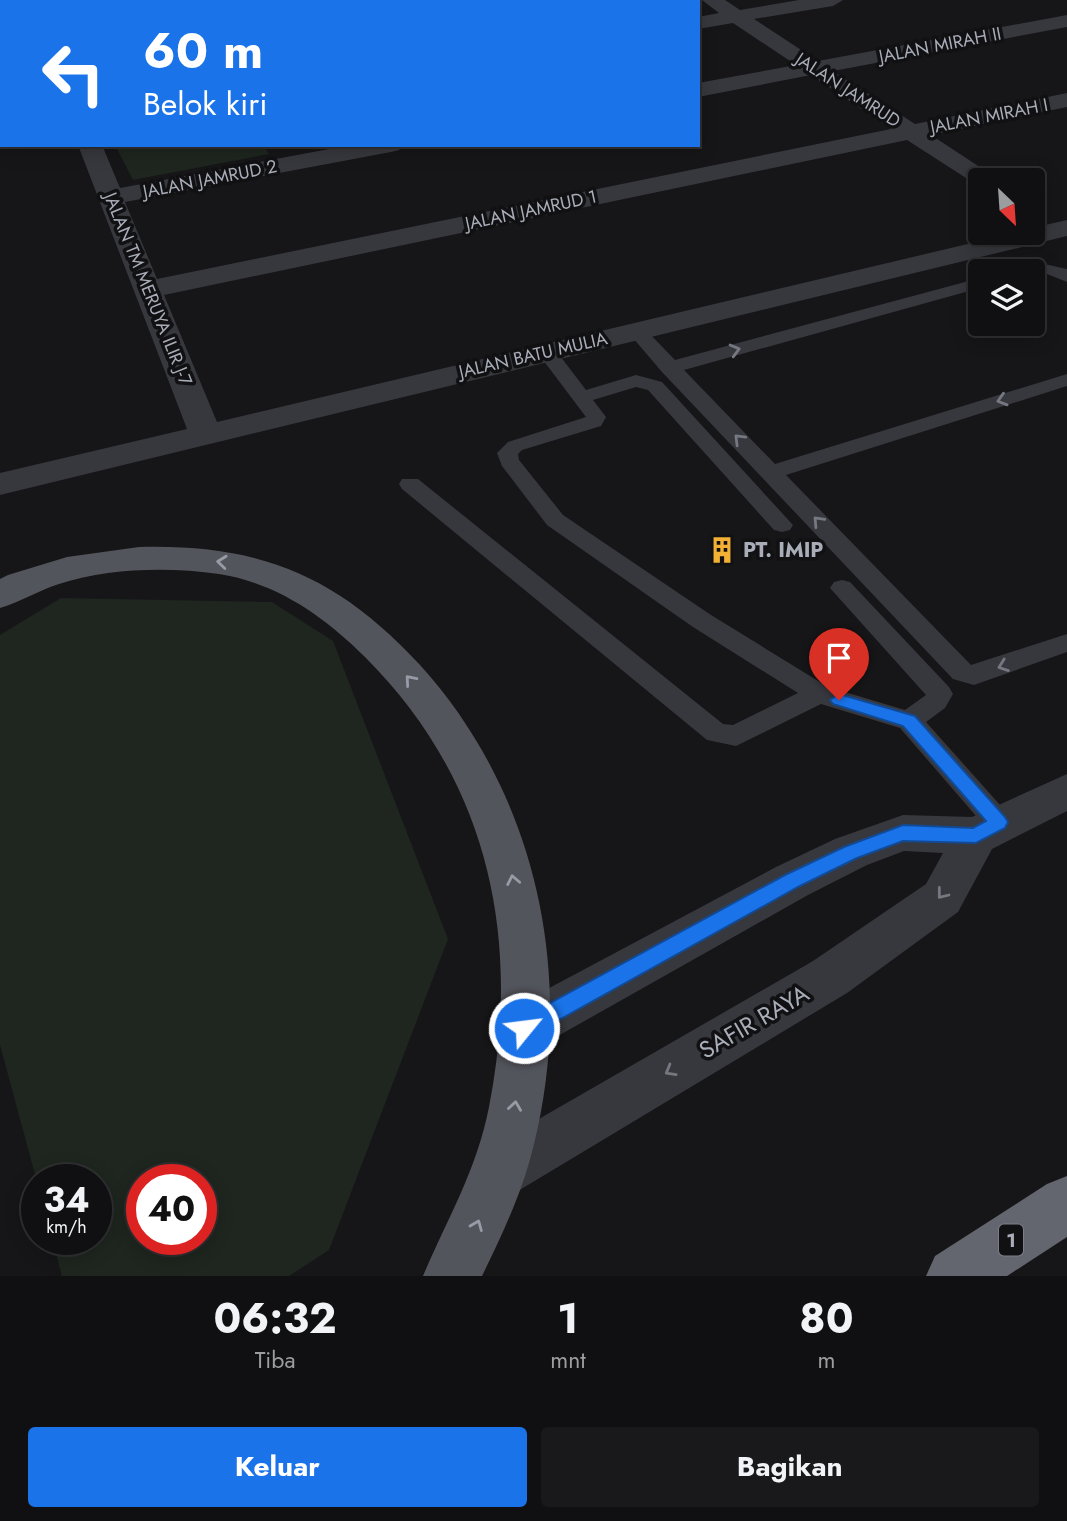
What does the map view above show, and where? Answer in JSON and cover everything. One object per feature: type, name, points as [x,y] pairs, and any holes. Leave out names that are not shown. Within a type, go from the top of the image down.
[{"type":"highway","name":"1","points":[[956,1276],[1067,1204]]},
{"type":"main road","points":[[0,595],[29,581],[81,566],[145,559],[206,560],[257,569],[298,584],[349,619],[402,671],[450,729],[485,792],[510,861],[524,945],[524,1028],[513,1122],[499,1172],[452,1276]]},
{"type":"street","name":"JALAN JAMRUD","points":[[712,0],[968,170]]},
{"type":"street","points":[[700,23],[833,0]]},
{"type":"street","name":"JALAN MIRAH II","points":[[814,69],[1067,21]]},
{"type":"street","points":[[700,90],[814,69]]},
{"type":"street","name":"JALAN MIRAH I","points":[[911,132],[1067,100]]},
{"type":"street","name":"JALAN JAMRUD 1","points":[[150,289],[911,132]]},
{"type":"street","name":"JALAN TM MERUYA ILIR J-7","points":[[91,147],[150,289],[205,433]]},
{"type":"street","name":"JALAN JAMRUD 2","points":[[111,197],[283,155],[369,147]]},
{"type":"street","points":[[1045,221],[1064,232]]},
{"type":"street","name":"JALAN BATU MULIA","points":[[0,484],[547,352],[1064,232]]},
{"type":"street","points":[[524,1028],[792,881],[851,852],[903,833],[987,829],[1067,791]]},
{"type":"street","name":"SAFIR RAYA","points":[[499,1172],[830,977],[869,951],[942,898],[987,829]]},
{"type":"lane","points":[[1045,267],[1058,270],[1067,277]]},
{"type":"lane","points":[[669,368],[968,286]]},
{"type":"lane","points":[[636,331],[962,672],[974,676],[1067,643]]},
{"type":"lane","points":[[547,352],[596,417],[594,422],[515,446],[507,453],[509,461],[549,515],[702,621],[819,694],[909,721],[987,829]]},
{"type":"lane","points":[[772,472],[1067,380]]},
{"type":"lane","points":[[582,397],[636,382],[655,386],[782,525]]},
{"type":"lane","points":[[410,484],[716,733],[736,736],[819,694]]},
{"type":"lane","points":[[842,588],[940,694],[936,701],[909,721]]},
{"type":"shaded area","points":[[116,147],[264,147],[269,154],[133,180]]},
{"type":"shaded area","points":[[61,598],[272,602],[333,641],[448,939],[329,1250],[289,1276],[62,1276],[56,1255],[112,1255],[112,1164],[32,1164],[0,1045],[0,635]]},
{"type":"place","name":"PT. IMIP","points":[[722,550]]},
{"type":"route","points":[[524,1028],[792,881],[851,852],[903,833],[976,836],[999,822],[909,721],[839,700]]}]
